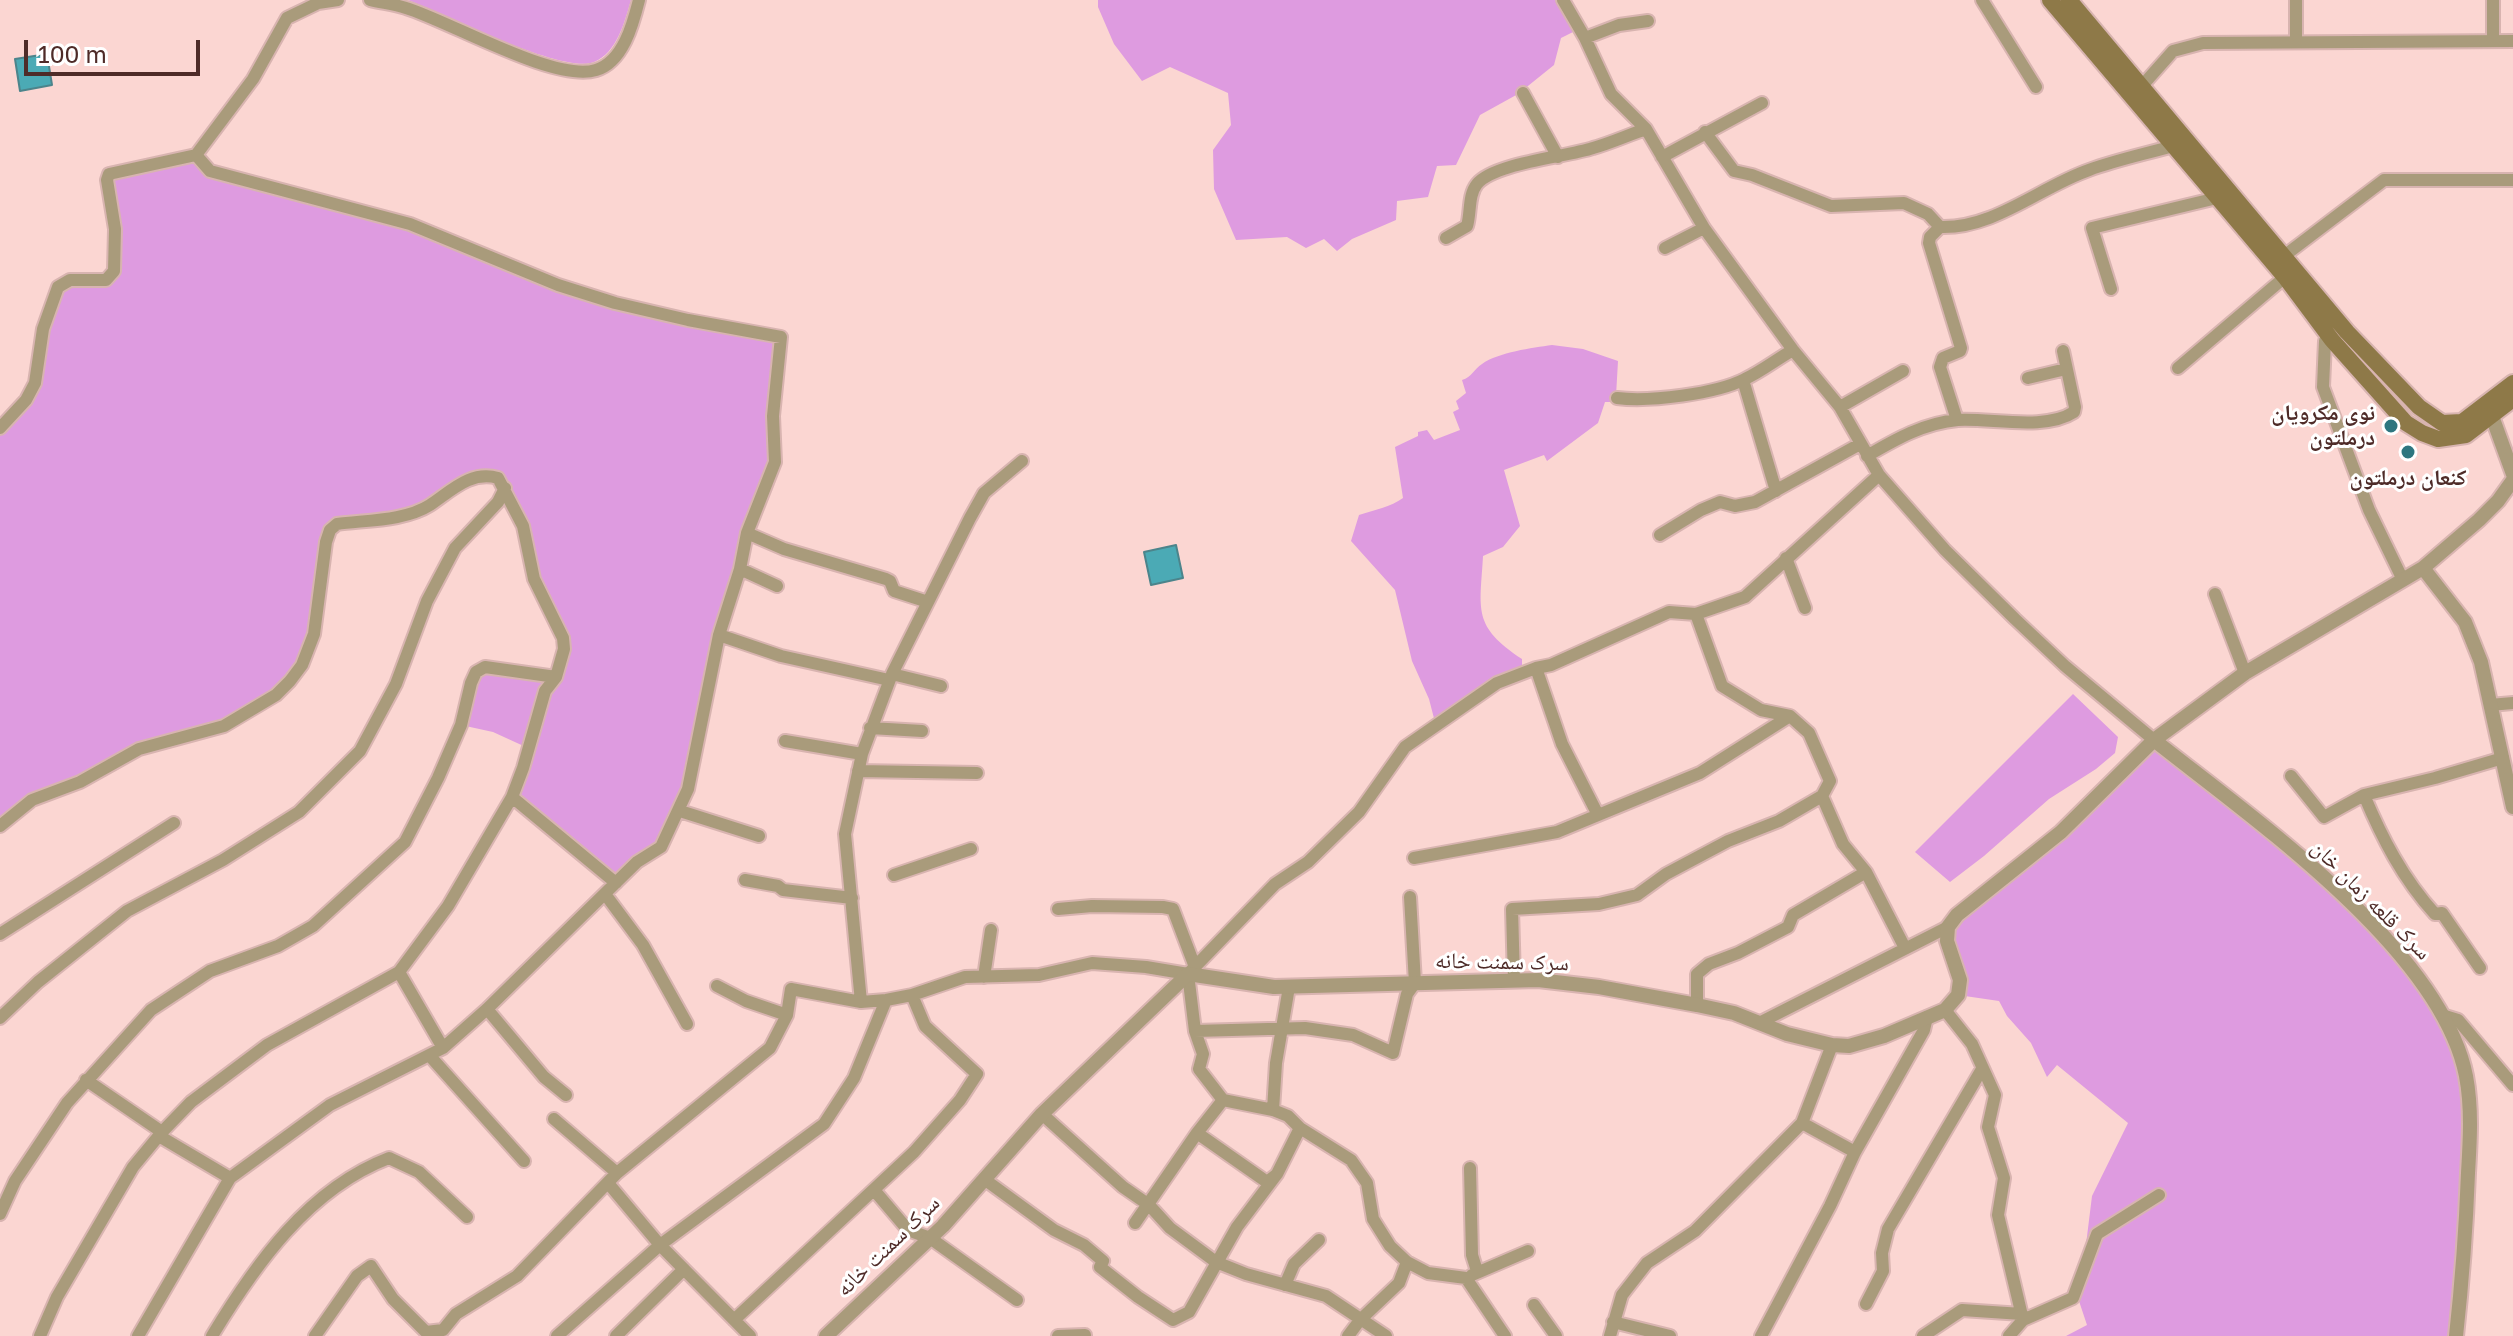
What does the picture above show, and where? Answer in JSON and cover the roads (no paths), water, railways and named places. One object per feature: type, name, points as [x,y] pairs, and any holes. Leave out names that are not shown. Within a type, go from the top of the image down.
[{"type":"main road","points":[[2050,0],[2284,256],[2347,332],[2419,407],[2442,423],[2462,422],[2513,399]]},
{"type":"main road","points":[[2069,0],[2141,87],[2217,198],[2285,277],[2332,340],[2406,423],[2438,439],[2466,435],[2513,383]]},
{"type":"street","points":[[0,428],[26,400],[35,383],[43,329],[58,287],[70,280],[106,280],[114,271],[115,229],[107,180],[109,174],[196,155],[253,79],[287,18],[318,3],[338,0]]},
{"type":"street","points":[[370,0],[405,7],[542,64],[585,72],[598,70],[620,50],[632,29],[639,0]]},
{"type":"street","points":[[1563,0],[1611,94],[1646,129],[1704,228],[1793,350],[1840,407],[1879,475],[1945,550],[2015,619],[2065,666],[2154,740]]},
{"type":"street","points":[[1982,0],[2036,87]]},
{"type":"street","points":[[2296,0],[2296,42]]},
{"type":"street","points":[[2493,0],[2493,41]]},
{"type":"street","points":[[1585,38],[1619,25],[1648,21]]},
{"type":"street","points":[[2141,87],[2173,51],[2203,43],[2513,41]]},
{"type":"street","points":[[1523,93],[1558,157]]},
{"type":"street","points":[[1662,157],[1762,103]]},
{"type":"street","points":[[1446,238],[1467,226],[1471,196],[1476,184],[1486,177],[1518,164],[1593,148],[1646,129]]},
{"type":"street","points":[[1705,132],[1734,171],[1831,206],[1904,203],[1928,214],[1940,227]]},
{"type":"street","points":[[1957,420],[1940,367],[1943,358],[1961,348],[1929,243],[1930,237],[1940,227],[1989,218],[2088,170],[2178,141]]},
{"type":"street","points":[[138,1336],[230,1178],[330,1105],[443,1048],[637,862],[661,847],[688,789],[719,635],[740,569],[747,533],[775,462],[773,416],[781,337],[674,317],[600,298],[529,273],[410,224],[210,171],[196,155]]},
{"type":"street","points":[[2284,256],[2384,180],[2513,180]]},
{"type":"street","points":[[2111,289],[2092,228],[2217,198]]},
{"type":"street","points":[[1665,248],[1704,228]]},
{"type":"street","points":[[2178,368],[2285,277]]},
{"type":"street","points":[[2332,340],[2325,341],[2323,387],[2369,510],[2402,578]]},
{"type":"street","points":[[1617,398],[1637,401],[1718,389],[1743,380],[1793,350]]},
{"type":"street","points":[[1867,456],[1916,429],[1957,420],[2039,421],[2069,415],[2075,407],[2063,351]]},
{"type":"street","points":[[2028,378],[2066,369]]},
{"type":"street","points":[[1840,407],[1903,371]]},
{"type":"street","points":[[1743,380],[1776,491]]},
{"type":"street","points":[[2490,410],[2513,474]]},
{"type":"street","points":[[1660,535],[1720,502],[1735,506],[1755,502],[1860,444]]},
{"type":"street","points":[[861,1002],[845,834],[862,754],[890,677],[984,493],[1022,461]]},
{"type":"street","points":[[315,1336],[357,1276],[371,1266],[393,1299],[426,1332],[443,1330],[456,1314],[517,1276],[612,1178],[770,1048],[787,1015],[791,989],[861,1002],[912,995],[965,977],[1039,975],[1092,963],[1192,970],[1275,884],[1308,862],[1359,812],[1405,747],[1497,683],[1551,665],[1669,612],[1696,614],[1745,597],[1879,475]]},
{"type":"street","points":[[0,826],[32,800],[80,782],[139,749],[224,726],[276,695],[302,665],[314,634],[326,542],[330,530],[337,524],[400,516],[428,506],[447,491],[482,476],[498,478],[505,488],[523,526],[534,579],[563,638],[564,649],[556,677],[545,691],[512,797],[448,906],[399,972],[267,1045],[191,1102],[160,1134],[133,1167],[57,1297],[40,1336]]},
{"type":"street","points":[[1759,1023],[1948,927],[1957,915],[2061,832],[2154,740],[2245,673],[2423,568],[2479,520],[2513,480]]},
{"type":"street","points":[[0,1018],[38,982],[127,911],[223,860],[299,812],[360,751],[396,684],[427,601],[455,548],[498,502],[505,488]]},
{"type":"street","points":[[747,533],[784,549],[886,579],[894,591],[928,602]]},
{"type":"street","points":[[1786,558],[1805,608]]},
{"type":"street","points":[[2423,568],[2465,622],[2481,662],[2513,807]]},
{"type":"street","points":[[740,569],[777,586]]},
{"type":"street","points":[[2215,594],[2245,673]]},
{"type":"street","points":[[1514,980],[1512,909],[1599,904],[1637,895],[1666,874],[1703,854],[1779,821],[1822,796],[1830,781],[1809,733],[1790,716],[1761,710],[1722,686],[1696,614]]},
{"type":"street","points":[[719,635],[781,656],[941,686]]},
{"type":"street","points":[[0,1214],[15,1181],[67,1103],[151,1010],[210,971],[278,946],[313,926],[405,842],[461,725],[464,704],[476,672],[485,667],[556,677]]},
{"type":"street","points":[[1536,668],[1562,744],[1598,815]]},
{"type":"street","points":[[2490,705],[2513,703]]},
{"type":"street","points":[[1414,858],[1557,832],[1700,773],[1790,716]]},
{"type":"street","points":[[870,728],[922,731]]},
{"type":"street","name":"سرک قلعه زمان خان","points":[[2154,740],[2329,882],[2368,920],[2424,984],[2445,1016],[2458,1044],[2471,1112],[2467,1213],[2456,1336]]},
{"type":"street","points":[[785,741],[862,754]]},
{"type":"street","points":[[2291,776],[2324,817],[2364,795],[2503,758]]},
{"type":"street","points":[[858,771],[977,773]]},
{"type":"street","points":[[2364,795],[2379,832],[2414,891],[2435,914],[2442,913],[2480,968]]},
{"type":"street","points":[[1822,796],[1843,844],[1866,872],[1905,948]]},
{"type":"street","points":[[512,797],[616,883]]},
{"type":"street","points":[[680,811],[759,836]]},
{"type":"street","points":[[0,934],[174,823]]},
{"type":"street","points":[[894,875],[971,849]]},
{"type":"street","points":[[1697,1005],[1697,974],[1709,964],[1788,927],[1793,915],[1866,872]]},
{"type":"street","points":[[745,880],[778,886],[783,890],[852,898]]},
{"type":"street","points":[[605,894],[649,955],[687,1024]]},
{"type":"street","points":[[1195,1031],[1305,1028],[1353,1035],[1393,1053],[1407,994],[1415,983],[1410,897]]},
{"type":"street","points":[[1058,909],[1092,906],[1173,909],[1192,970],[1195,1031],[1203,1054],[1199,1069],[1223,1100],[1288,1116],[1300,1128],[1351,1160],[1367,1183],[1373,1219],[1390,1246],[1407,1262],[1428,1273],[1472,1275],[1528,1251]]},
{"type":"street","points":[[1948,927],[1947,941],[1960,987],[1958,995],[1945,1010],[1972,1044],[1995,1095],[1988,1127],[2004,1178],[1998,1215],[2023,1317]]},
{"type":"street","points":[[984,977],[991,930]]},
{"type":"street","name":"سرک سمنت خانه","points":[[826,1336],[930,1238],[1042,1114],[1192,970],[1274,987],[1514,980],[1599,987],[1734,1013],[1787,1034],[1849,1046],[1884,1036],[1945,1010]]},
{"type":"street","points":[[399,972],[443,1048]]},
{"type":"street","points":[[717,986],[746,1001],[787,1015]]},
{"type":"street","points":[[1273,1110],[1276,1063],[1289,987]]},
{"type":"street","points":[[734,1320],[914,1152],[960,1100],[977,1074],[925,1026],[912,995]]},
{"type":"street","points":[[557,1336],[660,1245],[824,1124],[854,1078],[886,1000]]},
{"type":"street","points":[[487,1009],[544,1077],[566,1095]]},
{"type":"street","points":[[2445,1016],[2458,1020],[2513,1085]]},
{"type":"street","points":[[1761,1336],[1855,1152],[1924,1030],[1927,1017]]},
{"type":"street","points":[[1610,1336],[1622,1295],[1647,1263],[1686,1238],[1802,1123],[1832,1045]]},
{"type":"street","points":[[429,1055],[524,1161]]},
{"type":"street","points":[[1866,1304],[1883,1271],[1882,1253],[1888,1229],[1982,1069]]},
{"type":"street","points":[[86,1080],[160,1134],[230,1178]]},
{"type":"street","points":[[1135,1223],[1223,1100]]},
{"type":"street","points":[[1042,1114],[1123,1187],[1149,1205],[1170,1228],[1216,1262],[1326,1296],[1386,1336]]},
{"type":"street","points":[[554,1119],[612,1178],[660,1245],[750,1336]]},
{"type":"street","points":[[1802,1123],[1855,1152]]},
{"type":"street","points":[[984,1179],[1054,1230],[1084,1245],[1103,1261],[1100,1267],[1117,1282],[1173,1320],[1189,1312],[1237,1227],[1277,1174],[1300,1128]]},
{"type":"street","points":[[1197,1133],[1267,1182],[1277,1174]]},
{"type":"street","points":[[212,1336],[271,1248],[309,1209],[366,1167],[389,1158],[419,1172],[467,1217]]},
{"type":"street","points":[[1470,1168],[1472,1275],[1505,1336]]},
{"type":"street","points":[[874,1190],[908,1230],[930,1238],[1017,1300]]},
{"type":"street","points":[[1923,1336],[1962,1310],[2023,1317],[2073,1298],[2097,1234],[2159,1195]]},
{"type":"street","points":[[1285,1285],[1294,1264],[1319,1240]]},
{"type":"street","points":[[1348,1336],[1360,1320],[1399,1283],[1407,1262]]},
{"type":"street","points":[[616,1336],[684,1269]]},
{"type":"street","points":[[1534,1305],[1556,1336]]},
{"type":"street","points":[[2009,1336],[2023,1317]]},
{"type":"street","points":[[1613,1322],[1670,1336]]},
{"type":"street","points":[[1058,1336],[1085,1335]]},
{"type":"water","points":[[47,54],[52,85],[20,91],[15,59]]},
{"type":"water","points":[[1176,545],[1183,578],[1151,585],[1144,552]]},
{"type":"place","name":"نوی مکرویان درملتون","points":[[2391,426]]},
{"type":"place","name":"کنعان درملتون","points":[[2408,452]]}]
